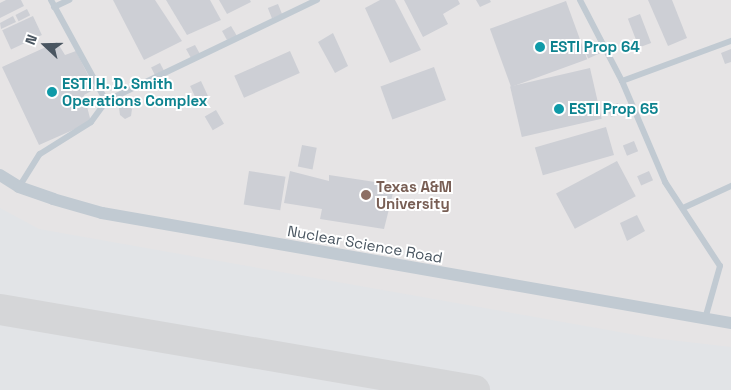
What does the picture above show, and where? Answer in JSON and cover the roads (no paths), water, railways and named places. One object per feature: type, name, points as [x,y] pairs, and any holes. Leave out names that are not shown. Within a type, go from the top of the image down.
[{"type":"street","name":"Nuclear Science Road","points":[[0,175],[19,187],[53,199],[102,212],[731,323]]},
{"type":"lane","points":[[51,0],[106,101]]},
{"type":"lane","points":[[54,7],[69,0]]},
{"type":"lane","points":[[19,187],[40,154],[91,122],[106,101],[317,0]]},
{"type":"lane","points":[[580,0],[622,81],[665,182],[720,266],[705,319]]},
{"type":"lane","points":[[622,81],[731,41]]},
{"type":"lane","points":[[683,208],[731,186]]},
{"type":"place","name":"ESTI Prop 64","points":[[540,47]]},
{"type":"place","name":"ESTI H. D. Smith Operations Complex","points":[[52,92]]},
{"type":"place","name":"ESTI Prop 65","points":[[559,109]]},
{"type":"place","name":"Texas A&M University","points":[[366,195]]}]
